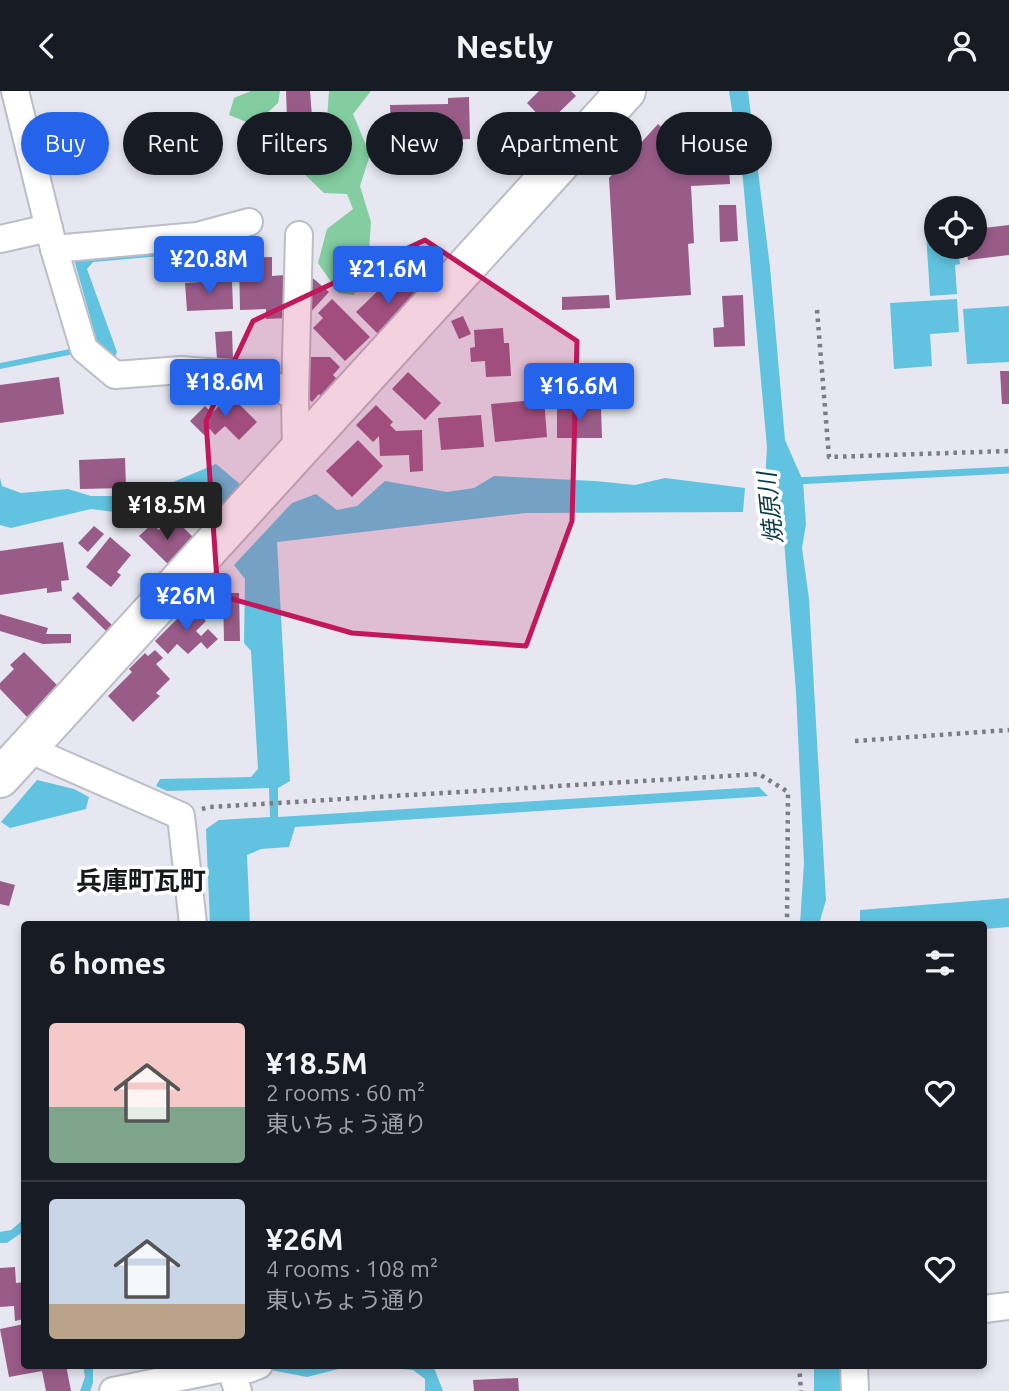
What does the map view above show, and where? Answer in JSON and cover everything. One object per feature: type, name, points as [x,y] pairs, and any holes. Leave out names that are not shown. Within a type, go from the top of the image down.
[{"type":"main road","points":[[0,778],[29,750],[626,91]]},
{"type":"street","points":[[15,91],[83,349],[115,375],[181,370],[258,376],[295,397]]},
{"type":"street","points":[[0,239],[197,236],[249,222]]},
{"type":"street","points":[[296,454],[299,235]]},
{"type":"street","points":[[29,750],[181,816],[194,921]]},
{"type":"street","points":[[987,1309],[1009,1306]]},
{"type":"street","points":[[854,1369],[855,1391]]},
{"type":"street","points":[[113,1391],[241,1371]]},
{"type":"path","points":[[817,310],[829,457],[1009,451]]},
{"type":"path","points":[[855,741],[1009,730]]},
{"type":"path","points":[[181,816],[209,807],[758,774],[788,792],[787,921]]},
{"type":"path","points":[[799,1369],[801,1391]]},
{"type":"highlighted area","points":[[425,240],[577,341],[572,521],[526,646],[352,633],[218,595],[206,421],[253,321]]},
{"type":"green space","points":[[251,91],[280,91],[278,103],[268,112],[237,112],[237,118],[229,115],[234,98]]},
{"type":"green space","points":[[329,91],[371,91],[353,114],[366,145],[366,167],[360,186],[371,222],[367,281],[353,295],[339,293],[318,263],[327,229],[353,209],[347,194],[324,193],[305,175],[352,175],[352,112],[328,112]]},
{"type":"water","points":[[729,91],[748,91],[751,112],[732,112]]},
{"type":"water","name":"焼原川","points":[[742,175],[758,175],[770,267],[785,440],[803,481],[806,524],[802,548],[809,599],[826,900],[820,921],[800,921],[804,863],[796,692],[784,540],[763,516],[767,447]]},
{"type":"water","points":[[238,242],[230,250],[93,262],[87,269],[117,352],[114,360],[98,345],[75,263],[78,256]]},
{"type":"water","points":[[928,259],[959,259],[960,264],[955,265],[957,294],[930,296]]},
{"type":"water","points":[[957,299],[959,332],[930,334],[932,366],[894,369],[890,303]]},
{"type":"water","points":[[1009,306],[1009,362],[967,364],[963,309]]},
{"type":"water","points":[[70,349],[74,354],[0,369],[0,363]]},
{"type":"water","points":[[216,464],[240,484],[220,507],[130,514],[91,509],[11,528],[0,525],[0,478],[2,486],[21,493],[68,489],[91,496],[140,496]]},
{"type":"water","points":[[494,476],[635,485],[665,478],[745,488],[743,512],[526,513],[277,542],[290,781],[278,788],[278,817],[759,787],[768,796],[295,827],[289,847],[261,849],[247,855],[250,921],[210,921],[206,829],[219,820],[270,817],[269,788],[167,791],[156,786],[160,779],[251,777],[258,769],[251,651],[244,643],[245,579],[234,565],[292,503],[316,494],[337,510],[357,506],[385,481],[447,492],[474,488]]},
{"type":"water","points":[[37,780],[74,789],[89,797],[86,809],[10,828],[1,822]]},
{"type":"water","points":[[1009,898],[1009,927],[987,929],[987,921],[860,921],[860,910]]},
{"type":"water","points":[[21,1222],[21,1233],[7,1243],[0,1243],[0,1232],[11,1230]]},
{"type":"water","points":[[84,1369],[93,1369],[90,1391],[80,1391],[85,1377]]},
{"type":"water","points":[[274,1369],[338,1369],[307,1377],[271,1370]]},
{"type":"water","points":[[403,1369],[435,1369],[443,1391],[425,1391],[425,1379],[413,1370]]},
{"type":"water","points":[[814,1369],[842,1369],[843,1391],[814,1391]]},
{"type":"building","points":[[286,91],[310,91],[312,112],[287,112]]},
{"type":"building","points":[[539,91],[571,91],[576,96],[559,112],[536,112],[527,103]]},
{"type":"building","points":[[469,97],[470,139],[463,139],[463,112],[390,112],[390,105],[448,104],[448,98]]},
{"type":"building","points":[[656,126],[656,175],[729,175],[730,184],[691,186],[694,243],[688,244],[691,295],[616,300],[609,178],[612,175],[642,175],[642,142]]},
{"type":"building","points":[[719,205],[736,205],[738,241],[720,242]]},
{"type":"building","points":[[1009,225],[1009,255],[987,258],[987,228]]},
{"type":"building","points":[[272,257],[272,276],[285,275],[286,318],[266,319],[266,309],[240,310],[239,258]]},
{"type":"building","points":[[308,274],[329,292],[307,316]]},
{"type":"building","points":[[232,280],[233,309],[187,311],[185,283]]},
{"type":"building","points":[[384,285],[415,286],[423,294],[380,336],[356,312]]},
{"type":"building","points":[[609,295],[610,308],[562,310],[562,297]]},
{"type":"building","points":[[743,295],[745,346],[714,347],[713,328],[724,327],[722,296]]},
{"type":"building","points":[[332,299],[370,337],[345,361],[313,328],[323,318],[318,313]]},
{"type":"building","points":[[463,316],[471,334],[459,339],[451,321]]},
{"type":"building","points":[[503,328],[504,343],[509,343],[511,376],[486,377],[485,361],[471,362],[470,348],[475,347],[474,330]]},
{"type":"building","points":[[232,331],[233,359],[217,359],[215,332]]},
{"type":"building","points":[[307,357],[330,357],[340,367],[333,375],[338,380],[326,401],[319,394],[312,402],[306,396]]},
{"type":"building","points":[[1000,371],[1009,371],[1009,404],[1002,404]]},
{"type":"building","points":[[408,372],[441,403],[425,420],[392,389]]},
{"type":"building","points":[[59,377],[64,414],[0,423],[0,385]]},
{"type":"building","points":[[230,395],[257,422],[239,440],[225,426],[215,435],[210,429],[204,435],[190,421],[205,406],[212,413]]},
{"type":"building","points":[[544,399],[547,437],[495,442],[491,404]]},
{"type":"building","points":[[376,405],[393,422],[390,425],[396,431],[422,430],[423,471],[410,472],[409,455],[380,456],[379,436],[373,442],[356,425]]},
{"type":"building","points":[[601,408],[602,438],[557,438],[557,409]]},
{"type":"building","points":[[481,415],[484,447],[441,450],[438,418]]},
{"type":"building","points":[[358,440],[383,466],[352,497],[326,471]]},
{"type":"building","points":[[125,458],[126,488],[80,489],[79,460]]},
{"type":"building","points":[[152,524],[159,530],[163,526],[170,533],[180,524],[195,539],[169,565],[139,536]]},
{"type":"building","points":[[94,526],[104,534],[88,552],[78,543]]},
{"type":"building","points":[[110,537],[131,555],[117,572],[121,575],[111,587],[86,567]]},
{"type":"building","points":[[63,542],[69,580],[61,581],[62,591],[47,593],[47,588],[0,595],[0,551]]},
{"type":"building","points":[[78,592],[113,626],[107,632],[72,598]]},
{"type":"building","points":[[223,593],[239,593],[240,641],[224,641]]},
{"type":"building","points":[[191,605],[206,621],[196,631],[201,636],[208,629],[218,639],[207,649],[201,642],[188,654],[177,644],[168,654],[155,641]]},
{"type":"building","points":[[0,614],[48,628],[46,634],[71,634],[71,643],[43,644],[0,631]]},
{"type":"building","points":[[155,650],[163,658],[156,664],[170,679],[156,693],[160,696],[133,722],[108,696],[132,672],[129,669],[145,653],[148,656]]},
{"type":"building","points":[[24,652],[58,686],[27,717],[0,689],[0,683],[14,669],[10,665]]},
{"type":"building","points":[[0,881],[15,885],[9,906],[0,904]]},
{"type":"building","points":[[15,1267],[16,1283],[21,1282],[21,1320],[15,1321],[14,1306],[0,1307],[0,1268]]},
{"type":"building","points":[[21,1325],[21,1369],[67,1369],[71,1391],[46,1391],[42,1371],[9,1377],[0,1329]]},
{"type":"building","points":[[518,1378],[519,1391],[474,1391],[473,1380]]},
{"type":"waterway","points":[[796,481],[1009,470]]},
{"type":"district","name":"兵庫町瓦町","points":[[141,880]]}]
